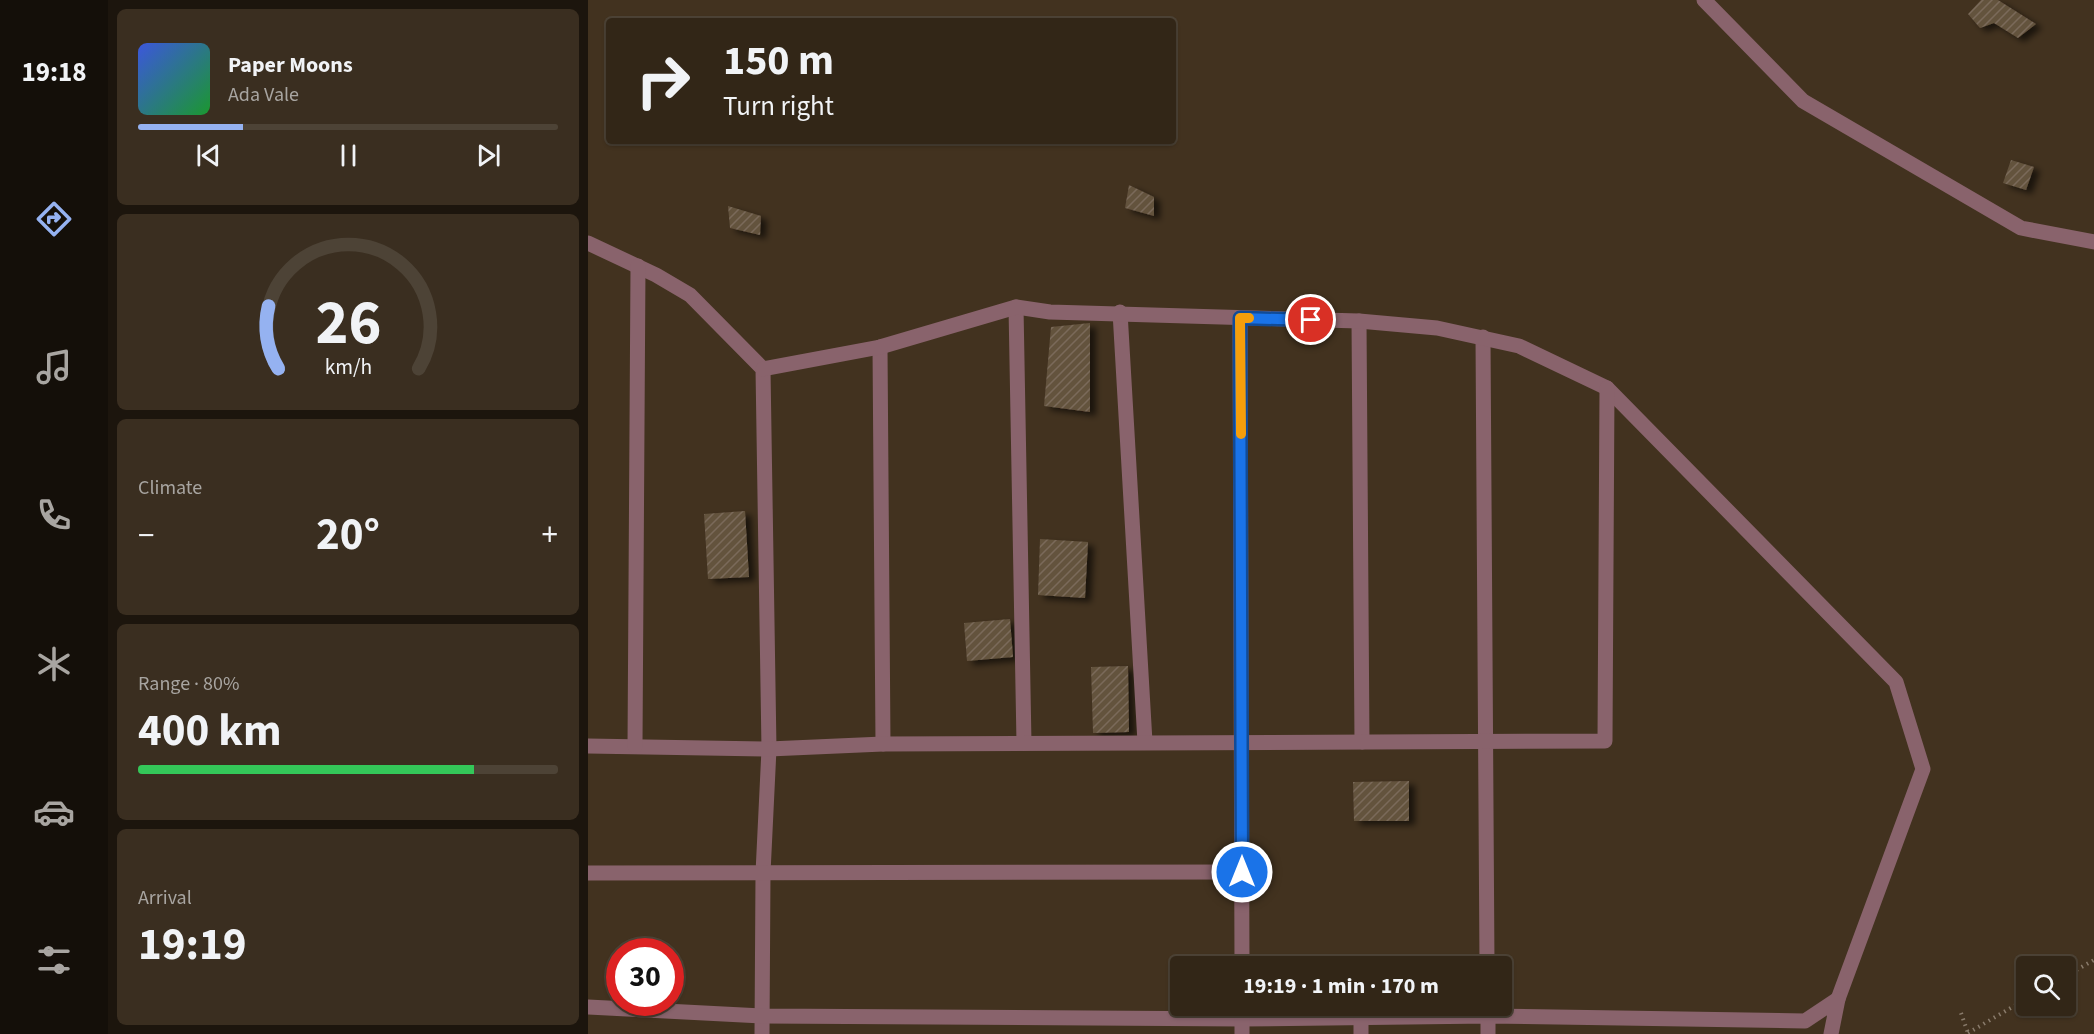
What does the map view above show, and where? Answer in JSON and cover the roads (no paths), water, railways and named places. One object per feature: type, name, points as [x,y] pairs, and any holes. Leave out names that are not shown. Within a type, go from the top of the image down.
[{"type":"street","points":[[1704,0],[1803,101],[2021,228],[2094,242]]},
{"type":"street","points":[[588,243],[638,266],[690,295],[763,369],[769,749],[763,873],[762,1034]]},
{"type":"street","points":[[635,746],[638,266]]},
{"type":"street","points":[[763,369],[880,347],[1016,307],[1050,312],[1120,312],[1359,321],[1437,328],[1519,346],[1607,388],[1896,682],[1923,769],[1838,999],[1831,1034]]},
{"type":"street","points":[[1016,307],[1024,743]]},
{"type":"street","points":[[1120,312],[1145,742]]},
{"type":"street","points":[[1240,318],[1242,956]]},
{"type":"street","points":[[1359,321],[1362,742]]},
{"type":"street","points":[[1483,337],[1487,956]]},
{"type":"street","points":[[880,347],[883,744]]},
{"type":"street","points":[[588,746],[769,749],[883,744],[1605,741],[1607,388]]},
{"type":"street","points":[[588,873],[1242,872]]},
{"type":"street","points":[[1512,1012],[1805,1021],[1838,999]]},
{"type":"street","points":[[588,1007],[762,1016],[1242,1019],[1382,1016]]},
{"type":"street","points":[[1488,1016],[1488,1034]]},
{"type":"street","points":[[1361,1017],[1361,1034]]}]
